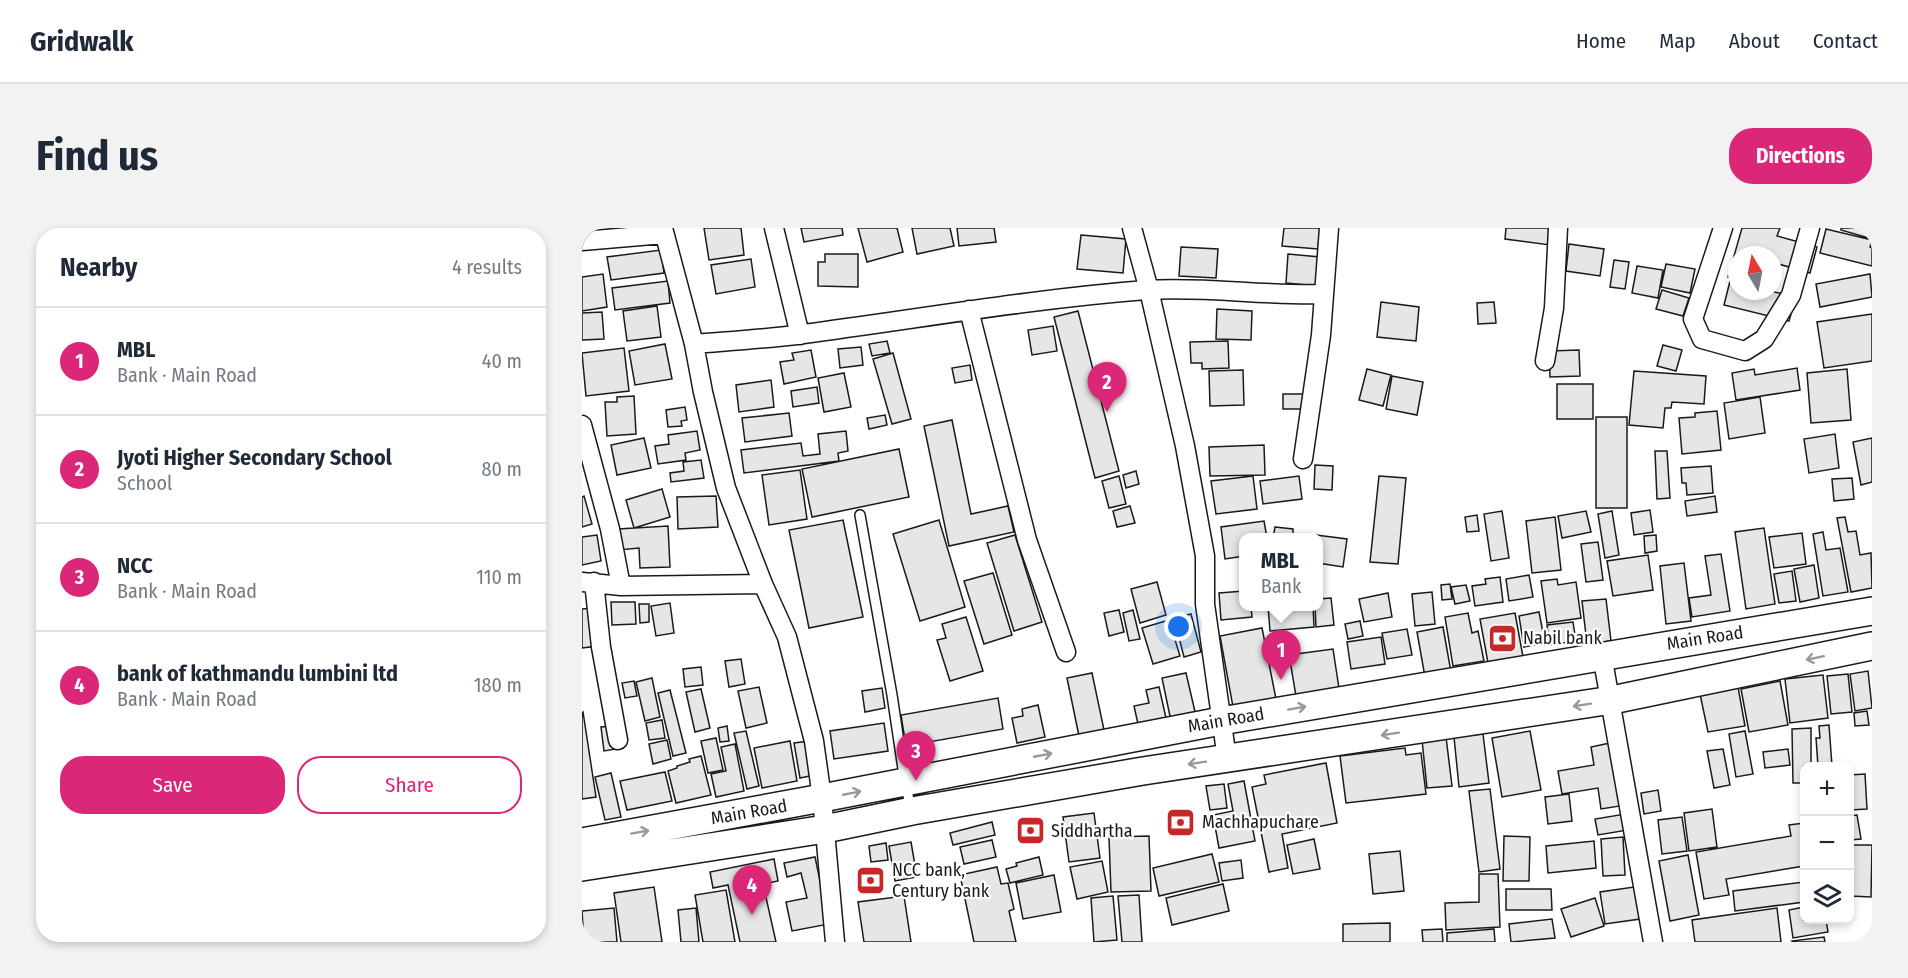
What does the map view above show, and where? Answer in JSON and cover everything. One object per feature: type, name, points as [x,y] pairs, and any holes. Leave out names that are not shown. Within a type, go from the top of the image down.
[{"type":"main road","name":"Main Road","points":[[582,842],[1221,721],[1872,611]]},
{"type":"main road","name":"Main Road","points":[[582,867],[825,829],[912,812],[1227,759],[1612,700],[1872,646]]},
{"type":"street","points":[[774,228],[800,335]]},
{"type":"street","points":[[1132,228],[1149,290],[1185,446],[1205,556],[1205,604],[1227,759]]},
{"type":"street","points":[[1303,459],[1322,335],[1329,228]]},
{"type":"street","points":[[1545,361],[1554,308],[1558,228]]},
{"type":"street","points":[[1723,228],[1693,319],[1702,339],[1745,351],[1764,339],[1791,295],[1810,228]]},
{"type":"street","points":[[582,241],[664,231],[694,344],[726,488],[763,585],[787,637],[814,741],[822,798],[835,942]]},
{"type":"street","points":[[694,344],[800,335],[969,310],[1149,290],[1323,294]]},
{"type":"street","points":[[969,310],[1027,540],[1066,652]]},
{"type":"street","points":[[582,424],[610,529],[621,586]]},
{"type":"street","points":[[618,740],[588,582],[621,586],[763,585]]},
{"type":"street","points":[[1602,655],[1612,700],[1653,942]]},
{"type":"lane","points":[[860,515],[912,812]]},
{"type":"building","points":[[704,228],[741,228],[744,255],[709,260]]},
{"type":"building","points":[[801,228],[842,228],[843,235],[804,242]]},
{"type":"building","points":[[858,228],[897,228],[903,252],[867,262]]},
{"type":"building","points":[[912,228],[950,228],[954,246],[917,254]]},
{"type":"building","points":[[957,228],[994,228],[996,242],[959,246]]},
{"type":"building","points":[[1284,228],[1320,228],[1318,249],[1282,246]]},
{"type":"building","points":[[1506,228],[1552,228],[1550,245],[1505,239]]},
{"type":"building","points":[[1742,228],[1780,228],[1777,236],[1817,247],[1810,273],[1782,265],[1782,246],[1737,246]]},
{"type":"building","points":[[1841,228],[1872,228],[1872,239],[1841,230]]},
{"type":"building","points":[[1826,229],[1872,240],[1870,247],[1872,248],[1872,266],[1820,253]]},
{"type":"building","points":[[1081,235],[1126,239],[1123,273],[1077,269]]},
{"type":"building","points":[[1569,244],[1604,249],[1600,276],[1566,271]]},
{"type":"building","points":[[1181,247],[1218,249],[1216,278],[1179,276]]},
{"type":"building","points":[[661,250],[664,273],[611,280],[607,257]]},
{"type":"building","points":[[825,254],[858,254],[858,287],[818,286],[818,262],[825,262]]},
{"type":"building","points":[[1288,254],[1320,257],[1317,286],[1286,283]]},
{"type":"building","points":[[751,259],[755,287],[716,294],[711,265]]},
{"type":"building","points":[[1614,260],[1629,262],[1625,289],[1610,287]]},
{"type":"building","points":[[1666,264],[1695,269],[1690,293],[1661,287]]},
{"type":"building","points":[[1637,266],[1663,270],[1658,298],[1632,293]]},
{"type":"building","points":[[603,274],[607,307],[582,311],[582,277]]},
{"type":"building","points":[[1870,274],[1872,297],[1820,307],[1816,284]]},
{"type":"building","points":[[668,281],[670,303],[615,310],[612,288]]},
{"type":"building","points":[[1728,289],[1728,300],[1782,300],[1782,294],[1796,297],[1789,321],[1724,305]]},
{"type":"building","points":[[1662,290],[1689,298],[1683,316],[1656,309]]},
{"type":"building","points":[[1381,302],[1419,307],[1416,341],[1377,337]]},
{"type":"building","points":[[1494,302],[1496,323],[1478,324],[1477,303]]},
{"type":"building","points":[[657,306],[661,337],[627,341],[623,311]]},
{"type":"building","points":[[1217,309],[1252,311],[1251,340],[1216,339]]},
{"type":"building","points":[[1078,311],[1119,471],[1095,478],[1054,317]]},
{"type":"building","points":[[602,312],[604,339],[582,340],[582,313]]},
{"type":"building","points":[[1872,314],[1872,361],[1824,368],[1817,322]]},
{"type":"building","points":[[1053,326],[1057,351],[1032,355],[1028,330]]},
{"type":"building","points":[[887,341],[890,353],[872,356],[869,344]]},
{"type":"building","points":[[1228,341],[1229,368],[1202,369],[1202,363],[1191,363],[1190,342]]},
{"type":"building","points":[[665,344],[672,379],[635,385],[629,351]]},
{"type":"building","points":[[1663,345],[1682,350],[1676,371],[1657,366]]},
{"type":"building","points":[[861,347],[863,365],[840,368],[838,349]]},
{"type":"building","points":[[624,348],[629,391],[586,396],[582,353]]},
{"type":"building","points":[[811,350],[816,377],[784,384],[780,362],[794,360],[792,353]]},
{"type":"building","points":[[1579,350],[1580,376],[1550,377],[1549,351]]},
{"type":"building","points":[[893,353],[911,419],[892,424],[873,359]]},
{"type":"building","points":[[970,365],[972,380],[955,383],[952,368]]},
{"type":"building","points":[[1797,368],[1800,390],[1736,400],[1732,373],[1754,369],[1755,375]]},
{"type":"building","points":[[1367,369],[1391,375],[1383,406],[1359,400]]},
{"type":"building","points":[[1847,369],[1851,420],[1811,423],[1807,373]]},
{"type":"building","points":[[1243,370],[1244,405],[1210,406],[1209,371]]},
{"type":"building","points":[[1634,371],[1706,376],[1704,404],[1672,402],[1671,408],[1665,408],[1663,428],[1629,425]]},
{"type":"building","points":[[844,373],[851,407],[824,412],[818,378]]},
{"type":"building","points":[[1392,376],[1423,382],[1417,415],[1386,409]]},
{"type":"building","points":[[771,380],[774,407],[739,412],[736,385]]},
{"type":"building","points":[[1557,384],[1593,384],[1593,419],[1557,419]]},
{"type":"building","points":[[817,387],[819,403],[793,407],[791,391]]},
{"type":"building","points":[[1283,394],[1305,394],[1306,409],[1283,409]]},
{"type":"building","points":[[634,396],[636,434],[607,436],[605,402],[617,402],[617,397]]},
{"type":"building","points":[[1760,397],[1765,433],[1729,439],[1724,403]]},
{"type":"building","points":[[685,407],[687,420],[681,421],[682,426],[668,427],[666,410]]},
{"type":"building","points":[[1717,411],[1721,450],[1682,454],[1679,418],[1695,417],[1695,413]]},
{"type":"building","points":[[789,413],[792,436],[745,442],[742,418]]},
{"type":"building","points":[[885,415],[887,425],[869,429],[867,418]]},
{"type":"building","points":[[1596,417],[1627,417],[1627,508],[1596,508]]},
{"type":"building","points":[[952,420],[971,514],[1008,506],[1014,532],[949,546],[924,426]]},
{"type":"building","points":[[697,431],[700,450],[685,453],[686,460],[658,464],[655,446],[669,444],[668,435]]},
{"type":"building","points":[[846,431],[848,451],[838,453],[839,461],[744,473],[741,450],[801,443],[803,456],[820,454],[818,434]]},
{"type":"building","points":[[1835,434],[1839,468],[1809,473],[1804,439]]},
{"type":"building","points":[[644,438],[651,468],[617,475],[611,445]]},
{"type":"building","points":[[1872,438],[1872,482],[1861,485],[1853,442]]},
{"type":"building","points":[[1264,445],[1265,475],[1210,476],[1209,447]]},
{"type":"building","points":[[899,449],[909,497],[812,517],[802,469]]},
{"type":"building","points":[[1655,451],[1667,451],[1670,498],[1657,499]]},
{"type":"building","points":[[701,460],[704,478],[671,482],[670,473],[684,471],[683,462]]},
{"type":"building","points":[[1315,465],[1333,466],[1332,490],[1314,489]]},
{"type":"building","points":[[1711,466],[1713,493],[1687,495],[1686,483],[1682,483],[1681,468]]},
{"type":"building","points":[[800,470],[807,519],[769,525],[762,475]]},
{"type":"building","points":[[1136,471],[1139,484],[1126,488],[1123,475]]},
{"type":"building","points":[[1119,476],[1126,504],[1109,508],[1102,481]]},
{"type":"building","points":[[1253,476],[1257,509],[1216,514],[1211,481]]},
{"type":"building","points":[[1299,476],[1302,499],[1263,504],[1260,481]]},
{"type":"building","points":[[1379,476],[1406,478],[1398,564],[1370,562]]},
{"type":"building","points":[[1852,478],[1854,499],[1834,501],[1832,479]]},
{"type":"building","points":[[662,489],[670,517],[634,528],[626,500]]},
{"type":"building","points":[[584,496],[592,524],[582,527],[582,497]]},
{"type":"building","points":[[716,496],[718,527],[678,529],[677,497]]},
{"type":"building","points":[[1715,496],[1717,512],[1687,516],[1685,501]]},
{"type":"building","points":[[1130,506],[1135,523],[1117,527],[1113,511]]},
{"type":"building","points":[[1650,510],[1653,532],[1634,535],[1631,513]]},
{"type":"building","points":[[1502,511],[1509,558],[1491,561],[1484,514]]},
{"type":"building","points":[[1586,511],[1591,532],[1562,538],[1558,516]]},
{"type":"building","points":[[1612,511],[1619,555],[1605,558],[1598,514]]},
{"type":"building","points":[[1477,515],[1479,531],[1467,532],[1465,517]]},
{"type":"building","points":[[1555,517],[1561,570],[1532,573],[1526,521]]},
{"type":"building","points":[[1845,517],[1848,532],[1856,531],[1860,555],[1871,553],[1872,588],[1851,592],[1837,518]]},
{"type":"building","points":[[843,520],[863,617],[809,628],[789,530]]},
{"type":"building","points":[[939,520],[965,607],[920,621],[893,534]]},
{"type":"building","points":[[1264,521],[1266,533],[1239,533],[1239,557],[1225,559],[1221,527]]},
{"type":"building","points":[[668,526],[670,567],[640,568],[639,548],[619,550],[618,529]]},
{"type":"building","points":[[1275,527],[1293,529],[1293,533],[1274,533]]},
{"type":"building","points":[[1764,528],[1775,604],[1746,609],[1735,532]]},
{"type":"building","points":[[1823,532],[1826,550],[1840,548],[1848,592],[1823,596],[1813,534]]},
{"type":"building","points":[[1802,533],[1806,564],[1774,568],[1769,537]]},
{"type":"building","points":[[597,535],[601,561],[582,565],[582,537]]},
{"type":"building","points":[[1015,535],[1042,622],[1014,631],[987,543]]},
{"type":"building","points":[[1656,535],[1657,551],[1645,553],[1644,536]]},
{"type":"building","points":[[1323,536],[1347,539],[1343,567],[1323,564]]},
{"type":"building","points":[[1598,542],[1603,580],[1586,582],[1581,544]]},
{"type":"building","points":[[1721,554],[1730,611],[1692,617],[1689,598],[1711,595],[1705,556]]},
{"type":"building","points":[[1648,555],[1653,590],[1613,596],[1607,561]]},
{"type":"building","points":[[1684,563],[1691,621],[1666,624],[1660,566]]},
{"type":"building","points":[[1814,565],[1819,598],[1800,602],[1794,569]]},
{"type":"building","points":[[1792,571],[1796,601],[1779,603],[1774,574]]},
{"type":"building","points":[[993,573],[1012,635],[984,644],[964,581]]},
{"type":"building","points":[[1529,575],[1533,597],[1509,601],[1506,579]]},
{"type":"building","points":[[1500,577],[1503,602],[1475,606],[1472,586],[1486,584],[1485,579]]},
{"type":"building","points":[[1557,579],[1558,585],[1576,582],[1581,618],[1547,623],[1541,581]]},
{"type":"building","points":[[1157,582],[1166,615],[1140,623],[1131,589]]},
{"type":"building","points":[[1450,584],[1452,599],[1442,600],[1441,585]]},
{"type":"building","points":[[1466,585],[1470,601],[1455,604],[1451,587]]},
{"type":"building","points":[[1239,591],[1239,611],[1251,611],[1252,617],[1221,620],[1219,593]]},
{"type":"building","points":[[1432,592],[1435,624],[1415,626],[1412,594]]},
{"type":"building","points":[[1388,593],[1392,617],[1364,622],[1359,599]]},
{"type":"building","points":[[1331,598],[1334,625],[1316,627],[1315,611],[1323,611],[1323,599]]},
{"type":"building","points":[[1606,599],[1611,641],[1587,644],[1582,601]]},
{"type":"building","points":[[611,602],[635,602],[636,624],[612,625]]},
{"type":"building","points":[[670,603],[674,633],[656,636],[651,606]]},
{"type":"building","points":[[639,604],[649,604],[649,622],[640,623]]},
{"type":"building","points":[[592,608],[598,646],[582,648],[582,609]]},
{"type":"building","points":[[1119,610],[1124,632],[1109,636],[1104,613]]},
{"type":"building","points":[[1133,610],[1140,639],[1129,641],[1123,613]]},
{"type":"building","points":[[1268,611],[1313,611],[1314,627],[1270,631]]},
{"type":"building","points":[[1539,612],[1545,643],[1524,647],[1519,616]]},
{"type":"building","points":[[1468,613],[1472,633],[1478,631],[1484,661],[1453,666],[1445,617]]},
{"type":"building","name":"Nabil bank","points":[[1515,613],[1523,657],[1488,663],[1480,619]]},
{"type":"building","points":[[1191,614],[1201,652],[1184,657],[1174,618]]},
{"type":"building","points":[[966,617],[983,671],[950,681],[937,640],[946,638],[942,624]]},
{"type":"building","points":[[1169,620],[1180,656],[1153,664],[1142,628]]},
{"type":"building","points":[[1360,621],[1363,636],[1348,639],[1345,624]]},
{"type":"building","points":[[1573,622],[1576,641],[1549,645],[1547,625]]},
{"type":"building","points":[[1443,627],[1451,672],[1425,677],[1417,632]]},
{"type":"building","points":[[1262,628],[1276,699],[1233,707],[1220,636]]},
{"type":"building","points":[[1407,629],[1412,655],[1387,659],[1382,633]]},
{"type":"building","points":[[1381,637],[1385,664],[1351,669],[1347,642]]},
{"type":"building","points":[[1333,649],[1340,695],[1297,702],[1289,655]]},
{"type":"building","points":[[741,659],[745,684],[729,687],[725,661]]},
{"type":"building","points":[[701,667],[703,685],[685,687],[683,669]]},
{"type":"building","points":[[1868,671],[1872,708],[1855,711],[1850,674]]},
{"type":"building","points":[[1092,673],[1104,730],[1079,736],[1067,678]]},
{"type":"building","points":[[1186,673],[1196,716],[1171,721],[1162,678]]},
{"type":"building","points":[[1848,674],[1852,712],[1831,714],[1827,676]]},
{"type":"building","points":[[1823,675],[1828,718],[1790,723],[1785,679]]},
{"type":"building","points":[[652,678],[660,717],[645,721],[636,682]]},
{"type":"building","points":[[634,681],[637,696],[625,698],[622,683]]},
{"type":"building","points":[[1780,681],[1788,725],[1749,732],[1741,689]]},
{"type":"building","points":[[759,687],[767,723],[746,728],[738,691]]},
{"type":"building","points":[[1159,687],[1166,718],[1138,724],[1134,706],[1149,703],[1146,690]]},
{"type":"building","points":[[1738,687],[1745,726],[1708,732],[1700,694]]},
{"type":"building","points":[[882,688],[885,708],[865,712],[862,691]]},
{"type":"building","points":[[701,689],[710,728],[695,732],[686,692]]},
{"type":"building","points":[[670,690],[686,753],[673,756],[658,693]]},
{"type":"building","points":[[998,698],[1003,729],[906,746],[901,715]]},
{"type":"building","points":[[1038,705],[1045,737],[1017,743],[1012,718],[1023,716],[1022,709]]},
{"type":"building","points":[[1867,711],[1869,725],[1855,726],[1854,713]]},
{"type":"building","points":[[582,713],[596,797],[582,799]]},
{"type":"building","points":[[662,720],[665,738],[649,740],[646,723]]},
{"type":"building","points":[[884,723],[888,751],[834,759],[830,731]]},
{"type":"building","points":[[1829,725],[1832,762],[1818,762],[1816,738],[1820,738],[1819,726]]},
{"type":"building","points":[[613,726],[616,749],[604,751],[601,727]]},
{"type":"building","points":[[727,726],[729,741],[720,742],[718,728]]},
{"type":"building","points":[[1811,728],[1811,762],[1800,762],[1800,783],[1793,783],[1792,729]]},
{"type":"building","points":[[746,731],[759,786],[747,789],[734,733]]},
{"type":"building","points":[[1530,731],[1541,790],[1502,797],[1492,738]]},
{"type":"building","points":[[1745,731],[1753,774],[1736,777],[1729,734]]},
{"type":"building","points":[[1483,734],[1489,783],[1459,787],[1454,737]]},
{"type":"building","points":[[1446,737],[1452,786],[1427,788],[1422,740]]},
{"type":"building","points":[[716,738],[723,770],[708,773],[701,741]]},
{"type":"building","points":[[667,740],[671,759],[653,764],[649,744]]},
{"type":"building","points":[[790,741],[797,781],[762,788],[754,748]]},
{"type":"building","points":[[809,741],[815,775],[800,778],[794,743]]},
{"type":"building","points":[[1610,743],[1620,806],[1601,809],[1598,788],[1562,794],[1558,771],[1594,765],[1591,747]]},
{"type":"building","points":[[735,744],[744,791],[716,797],[711,774],[726,771],[721,747]]},
{"type":"building","points":[[1405,748],[1406,755],[1421,753],[1426,794],[1346,803],[1340,756]]},
{"type":"building","points":[[1723,749],[1730,785],[1714,788],[1707,751]]},
{"type":"building","points":[[1788,749],[1790,765],[1765,768],[1763,752]]},
{"type":"building","points":[[701,756],[711,795],[676,803],[668,771],[690,762],[689,759]]},
{"type":"building","points":[[1326,763],[1337,823],[1282,834],[1288,868],[1269,872],[1252,787],[1266,784],[1264,775]]},
{"type":"building","points":[[665,772],[672,801],[627,810],[620,781]]},
{"type":"building","points":[[611,773],[621,817],[605,820],[595,777]]},
{"type":"building","points":[[1865,774],[1867,809],[1854,810],[1854,775]]},
{"type":"building","points":[[1244,781],[1255,841],[1219,848],[1213,815],[1233,811],[1228,784]]},
{"type":"building","points":[[1224,784],[1227,808],[1210,810],[1206,786]]},
{"type":"building","points":[[1490,789],[1500,869],[1479,872],[1469,791]]},
{"type":"building","points":[[1658,790],[1661,811],[1644,814],[1641,793]]},
{"type":"building","points":[[1569,794],[1572,821],[1548,824],[1545,797]]},
{"type":"building","points":[[1712,809],[1717,847],[1689,851],[1684,813]]},
{"type":"building","points":[[1094,813],[1100,858],[1069,862],[1063,817]]},
{"type":"building","points":[[1625,814],[1628,830],[1598,835],[1595,819]]},
{"type":"building","points":[[1854,815],[1857,815],[1861,839],[1854,840]]},
{"type":"building","points":[[1682,817],[1687,851],[1662,854],[1658,820]]},
{"type":"building","points":[[992,822],[995,835],[953,845],[950,833]]},
{"type":"building","points":[[1800,824],[1800,867],[1726,879],[1729,895],[1704,899],[1696,852],[1791,836],[1789,825]]},
{"type":"building","points":[[1149,836],[1151,891],[1111,892],[1109,837]]},
{"type":"building","points":[[1504,836],[1530,837],[1529,881],[1503,881]]},
{"type":"building","points":[[1623,837],[1625,875],[1603,876],[1601,839]]},
{"type":"building","points":[[1314,839],[1320,869],[1293,874],[1287,845]]},
{"type":"building","points":[[992,840],[996,857],[964,864],[960,847]]},
{"type":"building","points":[[1594,841],[1596,868],[1548,873],[1546,846]]},
{"type":"building","points":[[911,842],[917,877],[895,881],[889,846]]},
{"type":"building","points":[[886,843],[888,860],[871,862],[869,846]]},
{"type":"building","points":[[1854,845],[1872,845],[1871,897],[1854,896]]},
{"type":"building","points":[[1400,851],[1404,891],[1373,894],[1369,854]]},
{"type":"building","points":[[1212,854],[1219,882],[1159,896],[1153,868]]},
{"type":"building","points":[[1688,855],[1699,915],[1670,921],[1659,861]]},
{"type":"building","points":[[815,857],[829,924],[792,931],[786,902],[807,898],[801,873],[787,877],[784,863]]},
{"type":"building","points":[[1039,857],[1043,875],[1010,883],[1006,869],[1017,866],[1016,863]]},
{"type":"building","points":[[774,859],[778,881],[763,884],[776,942],[740,942],[728,885],[713,888],[710,872]]},
{"type":"building","points":[[1241,860],[1243,878],[1222,881],[1219,863]]},
{"type":"building","points":[[1102,861],[1108,892],[1077,899],[1070,867]]},
{"type":"building","points":[[997,867],[1001,884],[1008,883],[1014,909],[1009,911],[1016,942],[974,942],[960,875]]},
{"type":"building","points":[[1479,874],[1498,874],[1500,927],[1446,930],[1445,903],[1479,902]]},
{"type":"building","points":[[1054,875],[1061,912],[1023,919],[1016,883]]},
{"type":"building","points":[[1800,883],[1800,903],[1735,911],[1733,891]]},
{"type":"building","points":[[1223,884],[1229,911],[1172,925],[1166,898]]},
{"type":"building","points":[[654,887],[662,942],[621,942],[614,893]]},
{"type":"building","points":[[1634,887],[1640,919],[1605,924],[1600,892]]},
{"type":"building","points":[[1506,889],[1551,889],[1552,910],[1506,910]]},
{"type":"building","points":[[726,890],[735,942],[703,942],[695,895]]},
{"type":"building","points":[[1139,895],[1142,942],[1122,942],[1118,896]]},
{"type":"building","points":[[904,896],[911,942],[864,942],[858,902]]},
{"type":"building","points":[[1113,896],[1117,940],[1094,942],[1091,898]]},
{"type":"building","points":[[1595,898],[1604,926],[1571,937],[1561,909]]},
{"type":"building","points":[[614,908],[617,942],[584,942],[582,911]]},
{"type":"building","points":[[696,908],[699,942],[681,942],[678,910]]},
{"type":"building","points":[[1777,908],[1781,942],[1695,942],[1692,920]]},
{"type":"building","points":[[1800,908],[1800,924],[1827,924],[1828,932],[1793,938],[1789,910]]},
{"type":"building","points":[[1552,919],[1555,938],[1511,942],[1509,924]]},
{"type":"building","points":[[1390,923],[1390,942],[1343,942],[1343,924]]},
{"type":"building","points":[[1442,929],[1443,942],[1423,942],[1422,930]]},
{"type":"building","points":[[1494,929],[1495,942],[1447,942],[1447,933]]},
{"type":"building","points":[[1824,937],[1825,942],[1792,941]]},
{"type":"place","name":"Jyoti Higher Secondary School","points":[[1107,412]]},
{"type":"place","name":"Nabil bank","points":[[1502,638]]},
{"type":"place","name":"MBL","points":[[1281,680]]},
{"type":"place","name":"NCC","points":[[916,781]]},
{"type":"place","name":"Machhapuchare","points":[[1181,822]]},
{"type":"place","name":"Siddhartha","points":[[1030,831]]},
{"type":"place","name":"NCC bank, Century bank","points":[[871,880]]},
{"type":"place","name":"bank of kathmandu lumbini ltd","points":[[752,915]]}]
